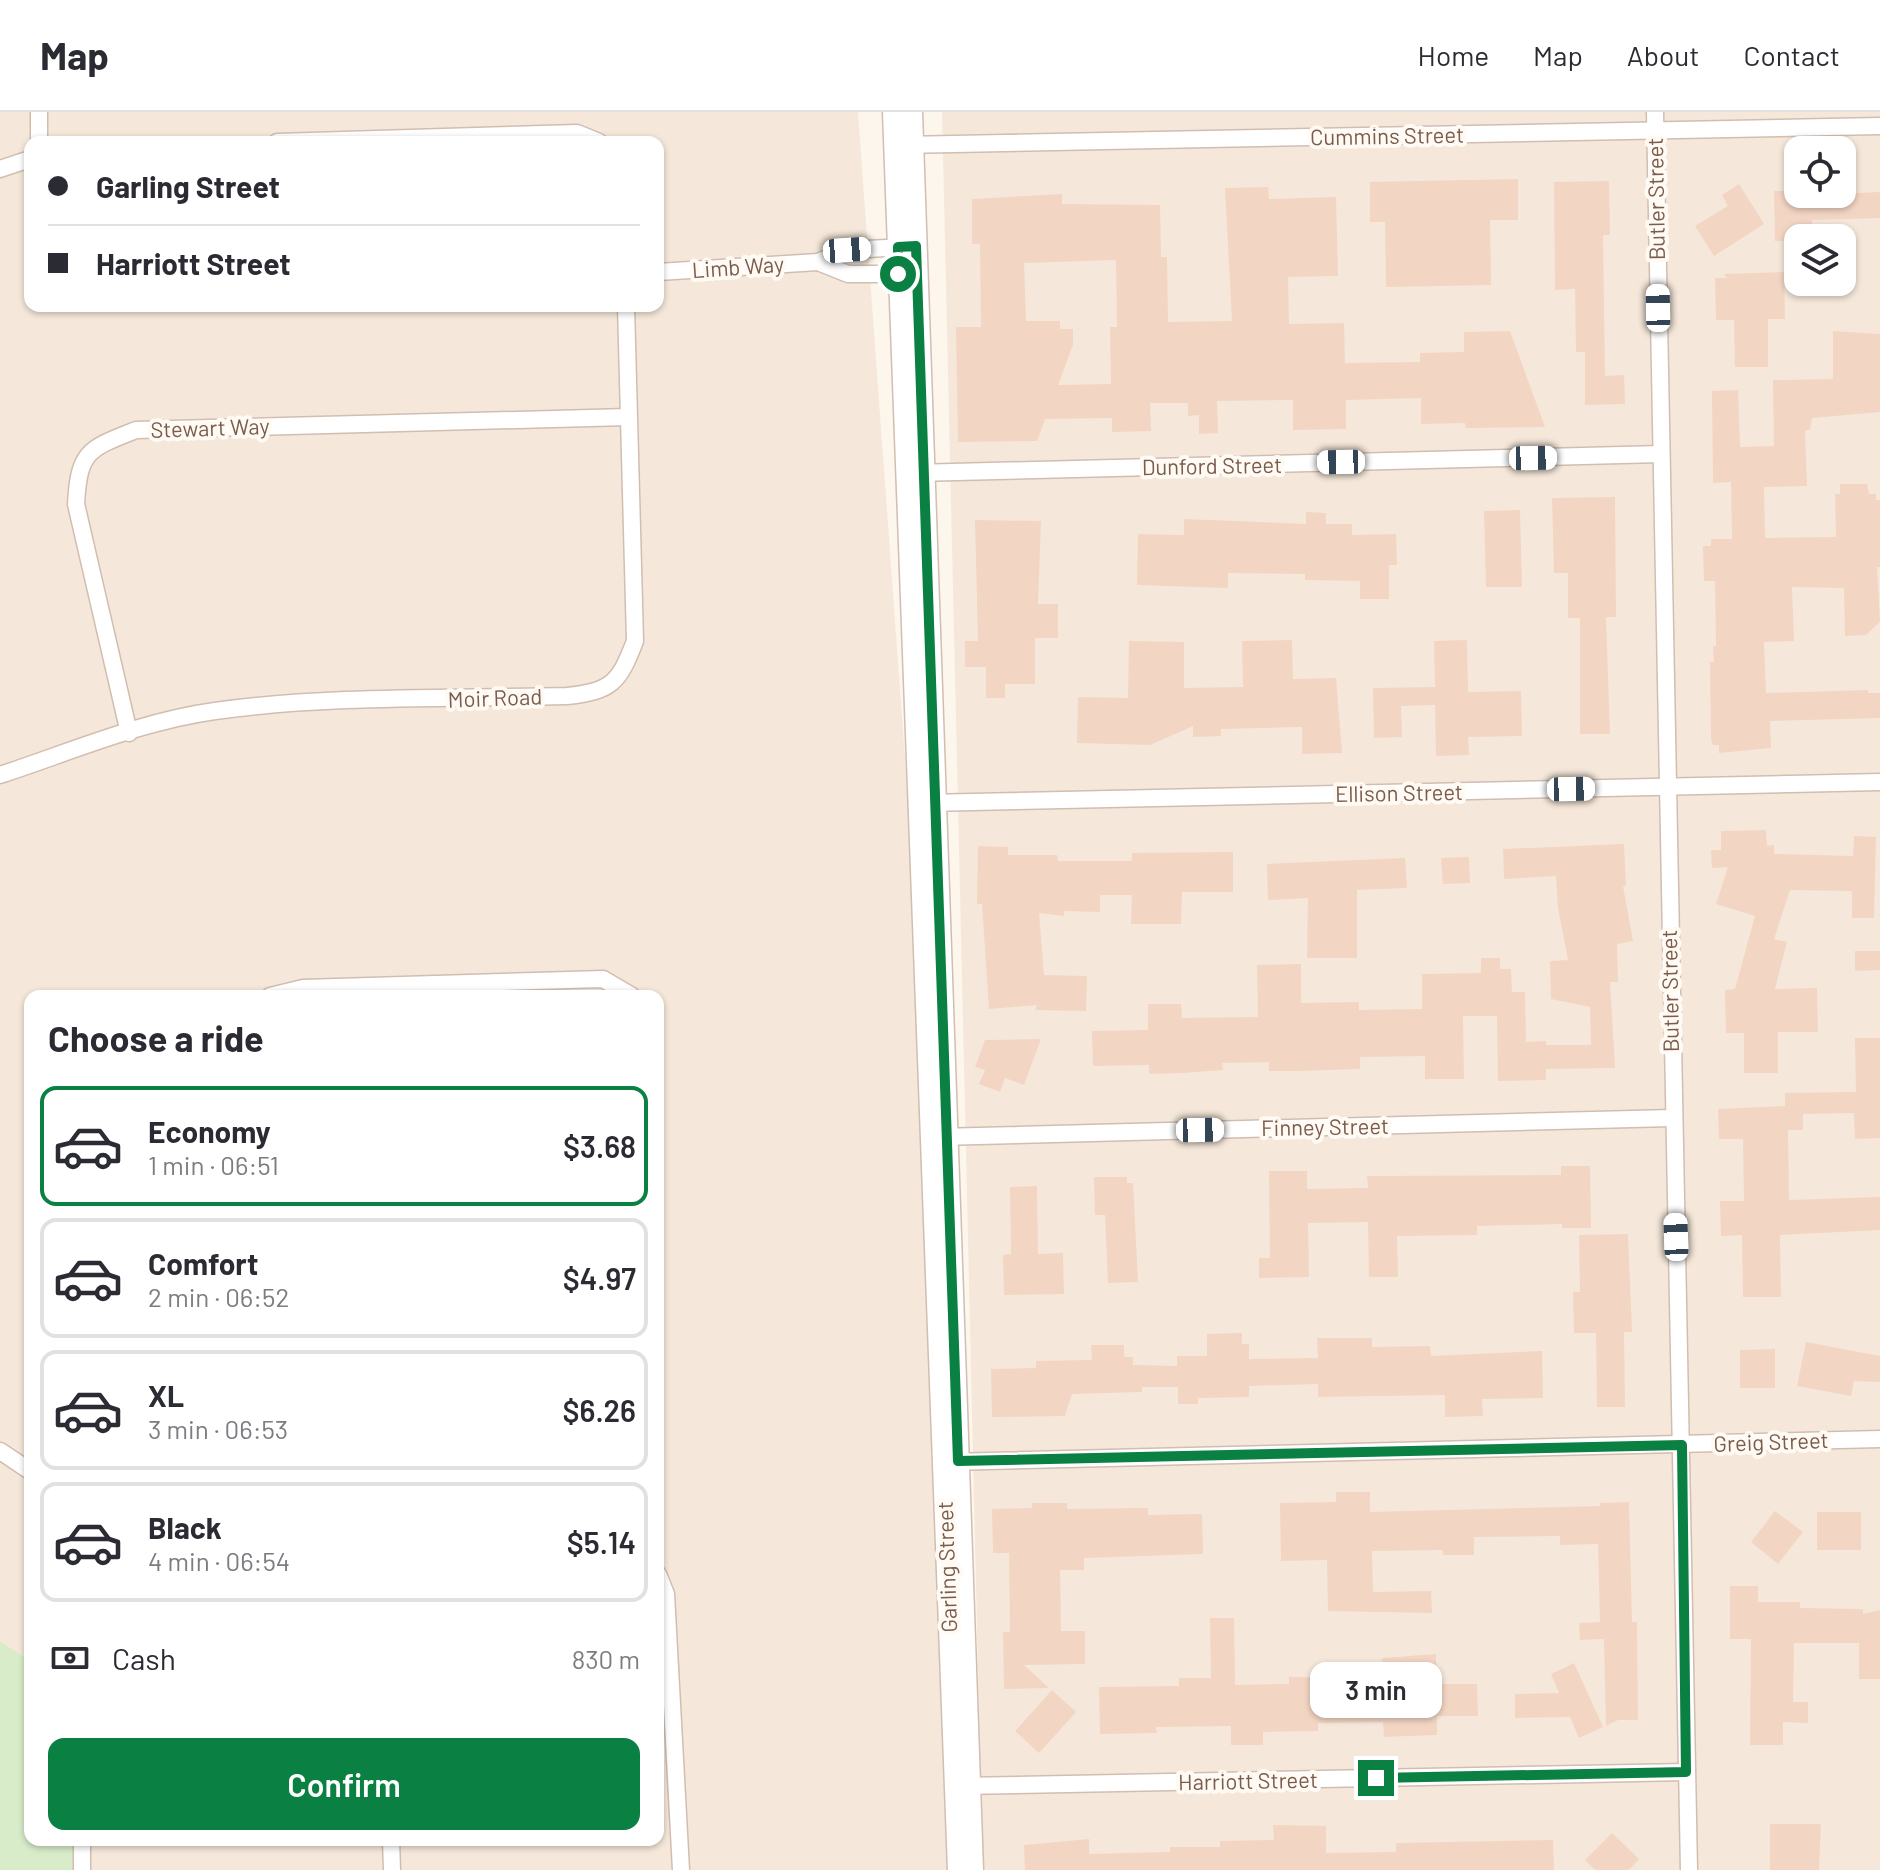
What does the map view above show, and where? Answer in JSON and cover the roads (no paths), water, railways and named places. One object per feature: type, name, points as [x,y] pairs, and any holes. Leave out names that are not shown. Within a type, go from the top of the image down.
[{"type":"street","points":[[39,112],[39,136]]},
{"type":"street","name":"Garling Street","points":[[893,112],[904,145]]},
{"type":"street","name":"Garling Street","points":[[912,112],[904,145],[907,247],[963,1786],[973,1870]]},
{"type":"street","name":"Butler Street","points":[[1655,112],[1672,1118],[1682,1445],[1689,1870]]},
{"type":"street","name":"Cummins Street","points":[[904,145],[1880,126]]},
{"type":"street","points":[[477,136],[577,133],[584,136]]},
{"type":"street","points":[[0,169],[24,161]]},
{"type":"street","name":"Limb Way","points":[[664,272],[818,262],[847,250],[907,247]]},
{"type":"street","name":"Limb Way","points":[[818,262],[848,274],[908,274]]},
{"type":"street","name":"Moir Road","points":[[0,775],[129,733],[212,712],[289,704],[593,693],[621,676],[635,641],[626,312]]},
{"type":"street","name":"Stewart Way","points":[[129,733],[76,504],[78,468],[99,445],[136,430],[627,417]]},
{"type":"street","name":"Dunford Street","points":[[916,473],[1661,454]]},
{"type":"street","name":"Ellison Street","points":[[928,803],[1880,782]]},
{"type":"street","points":[[295,990],[603,979],[624,990]]},
{"type":"street","name":"Finney Street","points":[[940,1137],[1672,1118]]},
{"type":"street","name":"Greig Street","points":[[951,1462],[1880,1439]]},
{"type":"street","points":[[0,1451],[24,1467]]},
{"type":"street","points":[[664,1589],[681,1870]]},
{"type":"street","name":"Harriott Street","points":[[963,1786],[1686,1772]]},
{"type":"street","name":"Garling Street","points":[[958,1870],[963,1786]]},
{"type":"street","points":[[82,1846],[82,1870]]},
{"type":"street","points":[[391,1846],[392,1870]]}]
